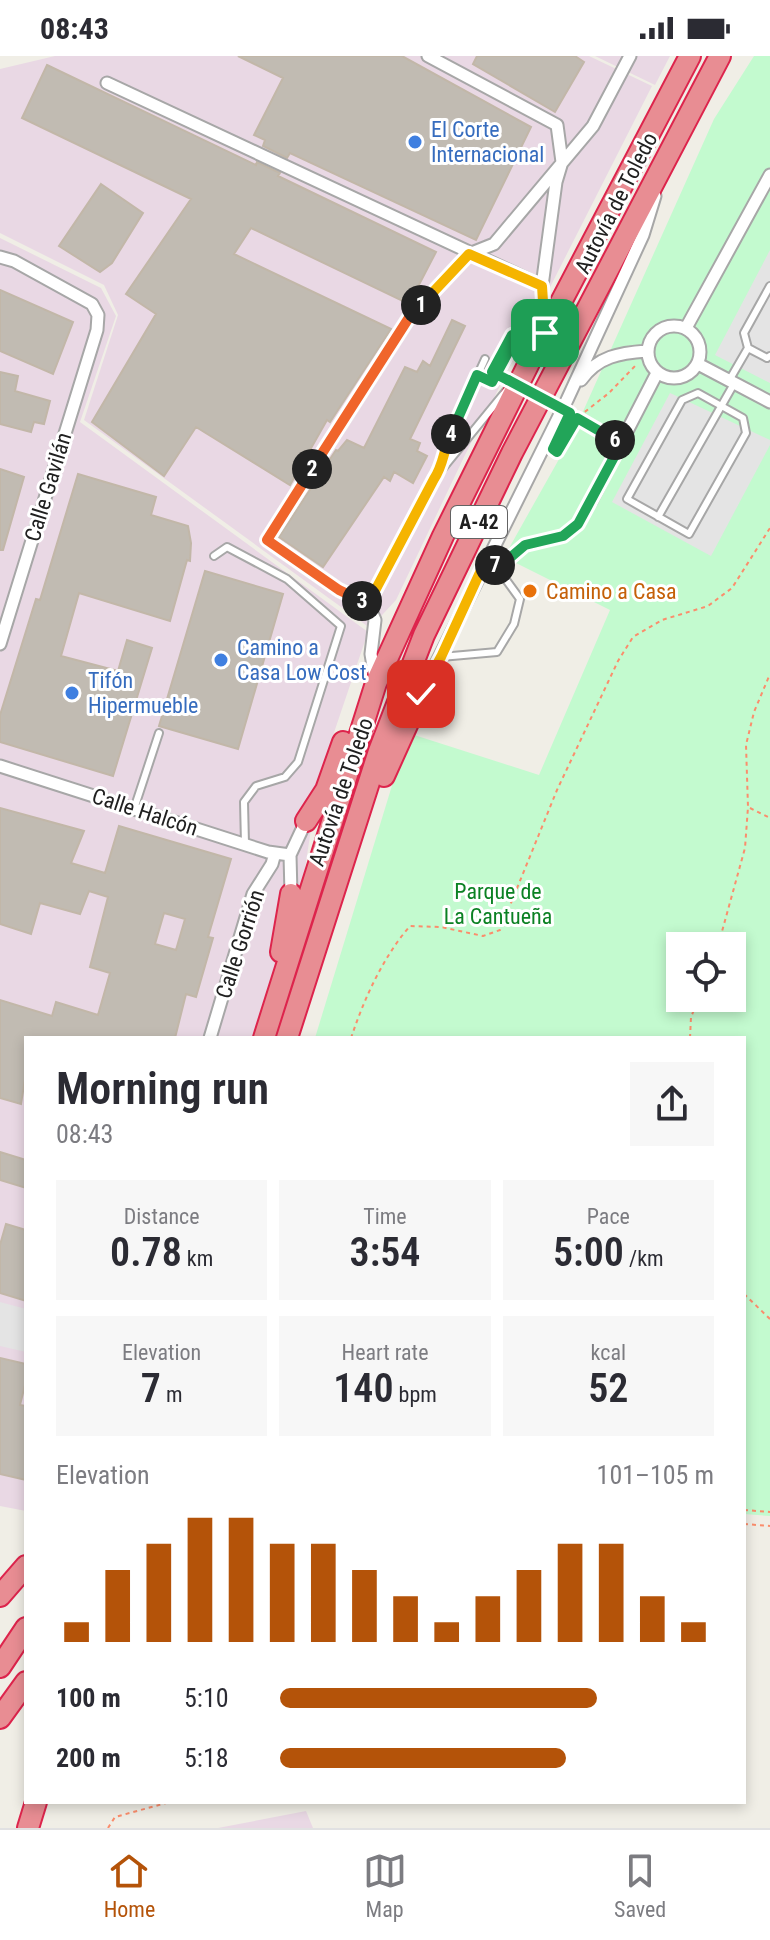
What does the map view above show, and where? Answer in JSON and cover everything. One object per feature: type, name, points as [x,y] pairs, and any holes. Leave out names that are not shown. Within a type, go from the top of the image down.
[{"type":"highway","name":"Autovía de Toledo","points":[[265,1036],[373,691],[443,536],[529,363],[690,56]]},
{"type":"highway","name":"Autovía de Toledo","points":[[288,1036],[379,751],[424,635],[512,453],[720,56]]},
{"type":"highway","points":[[680,133],[712,101],[735,56]]},
{"type":"highway","points":[[306,821],[326,790],[351,720],[373,691]]},
{"type":"highway","points":[[329,900],[353,863],[392,754],[421,694]]},
{"type":"highway","points":[[274,1004],[291,894]]},
{"type":"highway","points":[[0,1596],[24,1568]]},
{"type":"highway","points":[[0,1667],[24,1631]]},
{"type":"highway","points":[[0,1718],[24,1685]]},
{"type":"highway","points":[[28,1828],[35,1804]]},
{"type":"street","points":[[428,56],[557,125],[562,162],[556,182],[542,286],[545,333]]},
{"type":"street","points":[[373,691],[371,654],[375,620],[368,604],[339,590],[267,540],[410,316],[469,254],[494,244],[593,126],[630,56]]},
{"type":"street","points":[[107,83],[542,286]]},
{"type":"street","points":[[421,694],[567,400],[643,235],[666,162]]},
{"type":"street","points":[[686,328],[770,175]]},
{"type":"street","name":"Calle Gavilán","points":[[0,257],[14,261],[92,304],[98,315],[97,330],[3,621],[0,644]]},
{"type":"street","points":[[673,325],[686,328],[697,337],[701,351],[698,364],[684,377],[675,379],[657,373],[648,355],[651,339],[660,329],[673,325]]},
{"type":"street","points":[[567,400],[589,369],[605,358],[622,353],[648,355]]},
{"type":"street","points":[[698,364],[770,402]]},
{"type":"street","points":[[591,501],[657,373]]},
{"type":"street","name":"Calle Halcón","points":[[0,766],[245,844],[290,855]]},
{"type":"street","points":[[291,894],[290,855],[306,821]]},
{"type":"street","name":"Calle Gorrión","points":[[211,1036],[253,894],[272,864],[275,853]]},
{"type":"lane","points":[[658,517],[721,406],[748,348],[744,333],[770,286]]},
{"type":"lane","points":[[748,348],[767,358],[770,356]]},
{"type":"lane","points":[[444,464],[444,449],[485,359]]},
{"type":"lane","points":[[368,604],[444,464],[529,363]]},
{"type":"lane","points":[[698,393],[743,418],[746,433],[689,534],[658,517],[627,499],[682,400],[698,393]]},
{"type":"lane","points":[[214,556],[227,547],[287,579],[341,626],[298,762],[285,777],[256,786],[244,802],[245,844]]},
{"type":"lane","points":[[441,657],[497,652],[514,624],[520,599],[488,555]]},
{"type":"lane","points":[[134,809],[159,733]]},
{"type":"path","points":[[477,375],[492,382],[500,369],[516,338],[512,335],[492,372],[570,413],[553,449],[557,452],[577,418],[609,393],[648,355]]},
{"type":"path","points":[[577,418],[621,444]]},
{"type":"path","points":[[498,568],[525,545],[563,536],[578,524],[591,501]]},
{"type":"path","points":[[352,1036],[360,1011],[395,943],[410,926],[441,927],[483,936],[500,930],[557,790],[618,661],[633,637],[662,620],[708,606],[732,588],[770,528]]},
{"type":"path","points":[[722,932],[745,848],[748,807],[746,745],[754,712],[770,674]]},
{"type":"path","points":[[748,807],[770,818]]},
{"type":"path","points":[[690,1036],[693,1012]]},
{"type":"path","points":[[746,1296],[770,1319]]},
{"type":"path","points":[[746,1510],[770,1512]]},
{"type":"path","points":[[746,1524],[770,1526]]},
{"type":"path","points":[[108,1828],[115,1817],[163,1804]]},
{"type":"shaded area","points":[[55,56],[589,56],[652,86],[464,457],[396,600],[370,628],[84,420],[118,315],[104,285],[0,233],[0,69]]},
{"type":"shaded area","points":[[595,56],[670,56],[655,85]]},
{"type":"shaded area","points":[[0,238],[101,288],[116,316],[80,422],[368,632],[319,777],[302,888],[257,1036],[24,1036],[24,1511],[0,1506]]},
{"type":"shaded area","points":[[770,250],[770,383],[715,355]]},
{"type":"shaded area","points":[[670,393],[770,440],[711,556],[612,502]]},
{"type":"shaded area","points":[[0,1302],[24,1308],[24,1352],[0,1346]]},
{"type":"shaded area","points":[[306,1811],[313,1828],[218,1828]]},
{"type":"green space","name":"Parque de La Cantueña","points":[[754,56],[770,56],[770,1516],[746,1514],[746,1036],[316,1036],[408,733],[539,775],[610,610],[504,557],[572,436],[714,119]]},
{"type":"building","name":"El Corte Internacional","points":[[238,56],[402,56],[531,127],[476,240],[290,153],[287,158],[263,146],[265,140],[254,135],[283,78]]},
{"type":"building","points":[[477,56],[575,56],[584,62],[555,112],[473,64]]},
{"type":"building","points":[[47,65],[256,165],[257,162],[280,173],[278,176],[436,252],[409,304],[251,228],[234,254],[391,329],[330,422],[327,420],[290,485],[196,427],[164,476],[92,422],[156,314],[126,294],[191,199],[22,118]]},
{"type":"building","points":[[101,184],[143,213],[112,263],[100,272],[59,246]]},
{"type":"building","points":[[0,290],[73,322],[53,374],[0,351]]},
{"type":"building","points":[[452,320],[465,326],[410,439],[420,443],[417,451],[427,456],[413,483],[394,472],[390,481],[384,477],[323,567],[279,537],[336,450],[347,440],[364,448],[405,367],[417,372],[423,361],[430,366]]},
{"type":"building","points":[[0,372],[18,376],[15,391],[50,401],[44,424],[34,422],[31,432],[0,424]]},
{"type":"building","points":[[0,469],[24,477],[3,550],[0,550]]},
{"type":"building","points":[[78,474],[156,497],[151,515],[188,526],[191,543],[190,561],[187,560],[170,621],[79,593],[61,656],[118,671],[127,640],[152,648],[113,776],[0,742],[0,715],[36,599],[40,600]]},
{"type":"building","name":"Camino a Casa Low Cost","points":[[205,571],[283,594],[238,749],[159,726]]},
{"type":"building","points":[[0,808],[84,831],[71,863],[105,873],[119,826],[231,859],[208,937],[213,938],[196,997],[186,994],[176,1036],[24,1036],[21,1104],[0,1098],[0,1000],[52,1016],[56,1002],[98,1015],[110,973],[90,967],[108,897],[89,891],[80,914],[40,903],[31,934],[0,924]],"holes":[[[164,913],[185,919],[176,950],[155,944]]]},
{"type":"building","points":[[0,1152],[24,1159],[24,1187],[0,1180]]},
{"type":"building","points":[[6,1224],[24,1229],[24,1300],[0,1293],[0,1245]]},
{"type":"building","points":[[0,1358],[24,1364],[24,1389],[20,1405],[24,1406],[24,1480],[0,1474]]},
{"type":"place","name":"El Corte Internacional","points":[[415,142]]},
{"type":"place","name":"Camino a Casa","points":[[530,591]]},
{"type":"place","name":"Camino a Casa Low Cost","points":[[221,660]]},
{"type":"place","name":"Tifón Hipermueble","points":[[72,693]]},
{"type":"route","points":[[421,694],[488,555],[498,568],[525,545],[563,536],[578,524],[621,444],[577,418],[557,452],[553,449],[570,413],[492,372],[512,335],[516,338],[500,369],[492,382],[477,375],[444,449],[444,464],[368,604],[339,590],[267,540],[410,316],[469,254],[542,286],[545,333]]}]
